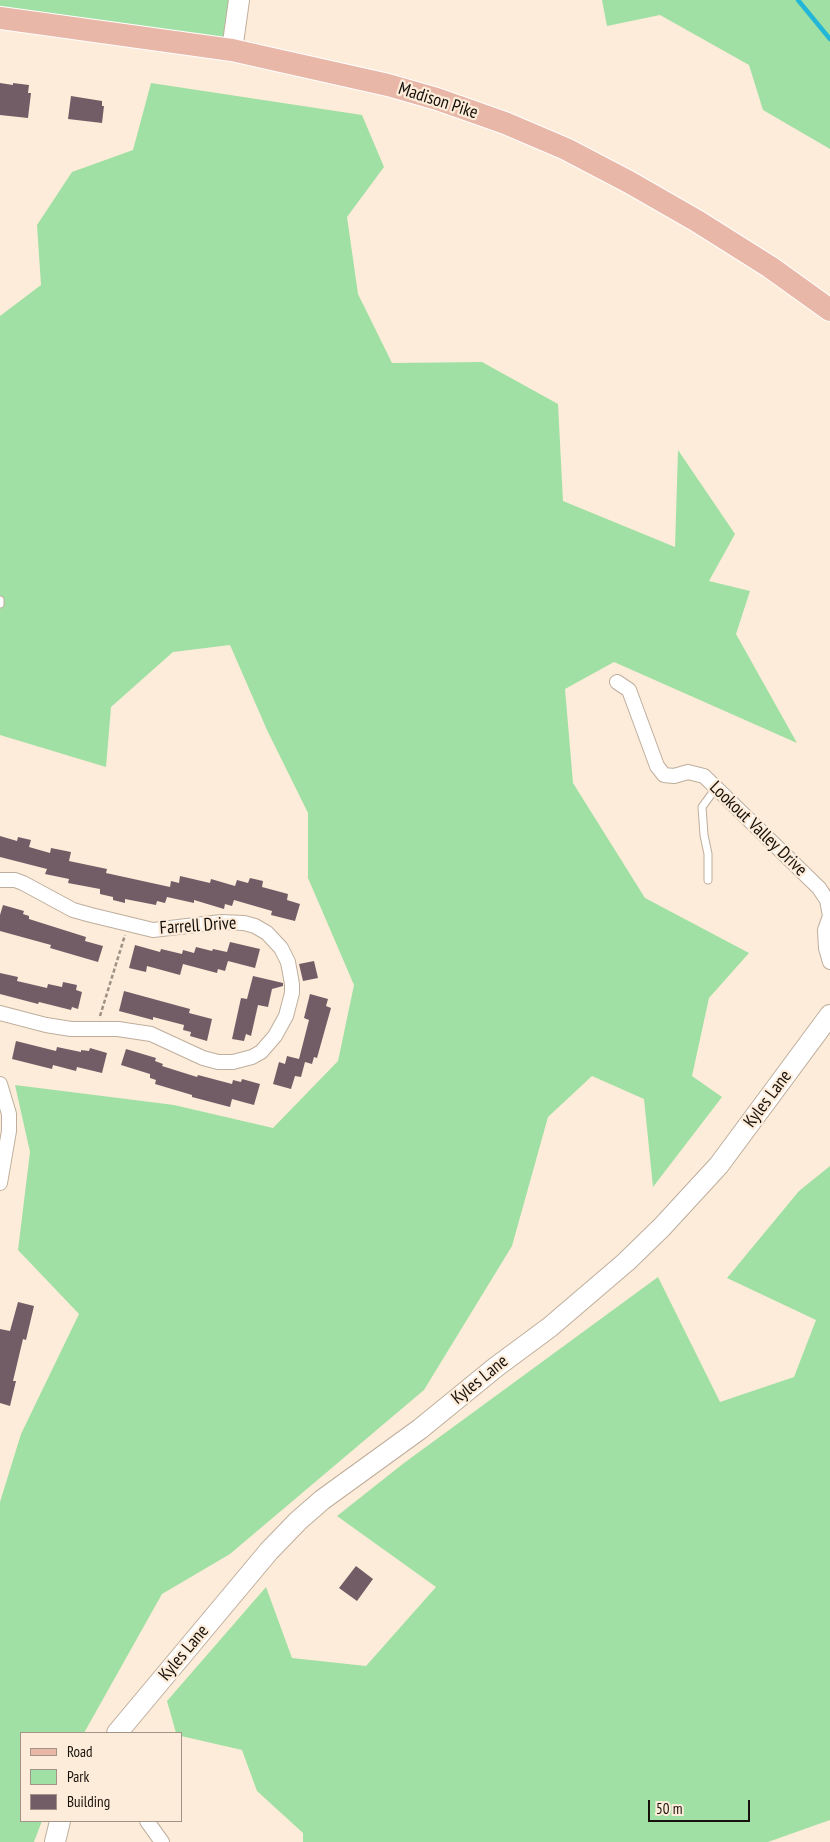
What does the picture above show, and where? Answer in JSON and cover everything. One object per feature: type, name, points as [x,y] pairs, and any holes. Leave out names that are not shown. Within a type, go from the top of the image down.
[{"type":"main road","points":[[232,50],[239,0]]},
{"type":"main road","name":"Madison Pike","points":[[0,18],[232,50],[362,79],[437,99],[505,123],[566,149],[629,182],[697,221],[770,267],[830,310]]},
{"type":"main road","name":"Kyles Lane","points":[[118,1732],[269,1551],[298,1521],[322,1500],[413,1434],[496,1366],[550,1326],[626,1262],[662,1227],[719,1165],[830,1015]]},
{"type":"main road","points":[[55,1842],[60,1822]]},
{"type":"street","name":"Lookout Valley Drive","points":[[617,682],[629,690],[657,766],[664,775],[674,776],[688,772],[704,776],[819,888],[828,900],[830,916],[825,930],[826,948],[830,962]]},
{"type":"street","name":"Farrell Drive","points":[[0,880],[15,880],[24,883],[74,910],[153,930],[221,922],[244,923],[255,926],[275,940],[288,962],[292,984],[290,1003],[286,1016],[269,1044],[252,1057],[233,1062],[218,1062],[204,1058],[151,1034],[118,1029],[72,1029],[46,1026],[0,1014]]},
{"type":"street","points":[[0,1084],[9,1114],[10,1131],[0,1183]]},
{"type":"street","points":[[148,1822],[162,1842]]},
{"type":"lane","points":[[708,880],[708,854],[704,836],[702,807],[716,788]]},
{"type":"path","points":[[95,1029],[129,924]]},
{"type":"green space","points":[[0,0],[239,0],[232,50],[0,18]]},
{"type":"green space","points":[[602,0],[830,0],[830,149],[763,110],[749,65],[660,15],[607,26]]},
{"type":"green space","points":[[151,83],[362,115],[384,167],[347,217],[358,294],[392,363],[482,362],[558,404],[563,501],[675,547],[678,450],[735,534],[709,581],[750,591],[736,634],[797,743],[614,662],[565,689],[573,783],[645,898],[749,953],[709,998],[692,1076],[722,1097],[653,1187],[644,1099],[592,1076],[548,1117],[512,1246],[424,1390],[230,1554],[162,1594],[85,1732],[20,1732],[20,1822],[42,1822],[34,1842],[0,1842],[0,1502],[21,1434],[79,1314],[18,1250],[30,1152],[15,1085],[174,1105],[273,1128],[338,1061],[354,985],[308,878],[308,813],[267,730],[230,645],[173,652],[111,707],[106,767],[0,735],[0,316],[41,285],[37,225],[72,172],[133,150]]},
{"type":"green space","points":[[830,1166],[830,1820],[768,1842],[303,1842],[303,1833],[257,1791],[242,1750],[182,1736],[182,1732],[176,1732],[167,1701],[266,1587],[292,1658],[366,1666],[436,1587],[337,1516],[404,1463],[658,1277],[720,1402],[794,1377],[816,1320],[727,1278],[799,1191]]},
{"type":"building","points":[[0,83],[29,85],[28,93],[31,93],[28,118],[0,115]]},
{"type":"building","points":[[71,96],[102,101],[102,106],[104,106],[102,123],[68,119]]},
{"type":"building","points":[[0,836],[17,841],[18,837],[31,840],[29,847],[50,853],[51,848],[71,852],[69,861],[107,869],[106,873],[170,887],[171,881],[179,883],[180,876],[210,883],[211,879],[235,886],[237,880],[248,883],[250,878],[263,881],[262,887],[288,894],[287,900],[300,904],[295,921],[271,915],[272,911],[234,900],[232,906],[225,904],[224,909],[194,900],[194,903],[167,897],[165,903],[157,901],[156,905],[125,899],[125,903],[113,900],[113,897],[100,894],[100,889],[68,883],[69,879],[45,874],[47,869],[0,857]]},
{"type":"building","points":[[3,905],[24,911],[23,914],[29,916],[29,919],[86,937],[85,941],[103,946],[98,962],[50,948],[51,945],[0,931],[0,915]]},
{"type":"building","points":[[230,942],[260,949],[255,968],[228,961],[225,971],[218,969],[217,973],[183,964],[180,975],[147,966],[146,972],[129,968],[135,945],[160,952],[161,949],[182,954],[183,950],[194,953],[196,947],[227,952]]},
{"type":"building","points":[[314,961],[318,978],[303,981],[299,964]]},
{"type":"building","points":[[0,973],[18,977],[17,981],[47,988],[48,984],[62,987],[63,982],[77,985],[76,990],[82,992],[78,1009],[72,1007],[71,1010],[39,1002],[38,1004],[0,994]]},
{"type":"building","points":[[253,976],[283,983],[283,986],[272,989],[268,1007],[258,1005],[251,1036],[246,1034],[244,1041],[232,1039],[241,998],[247,999]]},
{"type":"building","points":[[124,991],[190,1009],[189,1013],[212,1019],[207,1041],[190,1036],[191,1032],[183,1030],[184,1025],[153,1017],[153,1020],[119,1011]]},
{"type":"building","points":[[310,994],[328,999],[326,1006],[331,1008],[317,1058],[314,1057],[312,1064],[305,1062],[301,1077],[295,1076],[291,1089],[273,1084],[279,1062],[285,1064],[287,1056],[299,1059],[309,1020],[304,1018]]},
{"type":"building","points":[[16,1041],[56,1051],[57,1047],[81,1052],[81,1050],[89,1051],[90,1048],[107,1053],[102,1073],[77,1067],[76,1071],[53,1065],[52,1069],[12,1059]]},
{"type":"building","points":[[126,1049],[156,1058],[155,1061],[163,1064],[162,1066],[197,1077],[198,1075],[232,1084],[233,1080],[241,1082],[242,1079],[260,1084],[254,1105],[232,1099],[230,1107],[192,1097],[192,1095],[155,1084],[156,1080],[150,1078],[150,1074],[121,1065]]},
{"type":"building","points":[[18,1302],[34,1306],[26,1340],[23,1339],[13,1381],[16,1381],[10,1406],[0,1403],[0,1329],[10,1331]]},
{"type":"building","points":[[356,1566],[373,1579],[357,1601],[339,1588]]},
{"type":"waterway","points":[[798,0],[830,39]]}]
